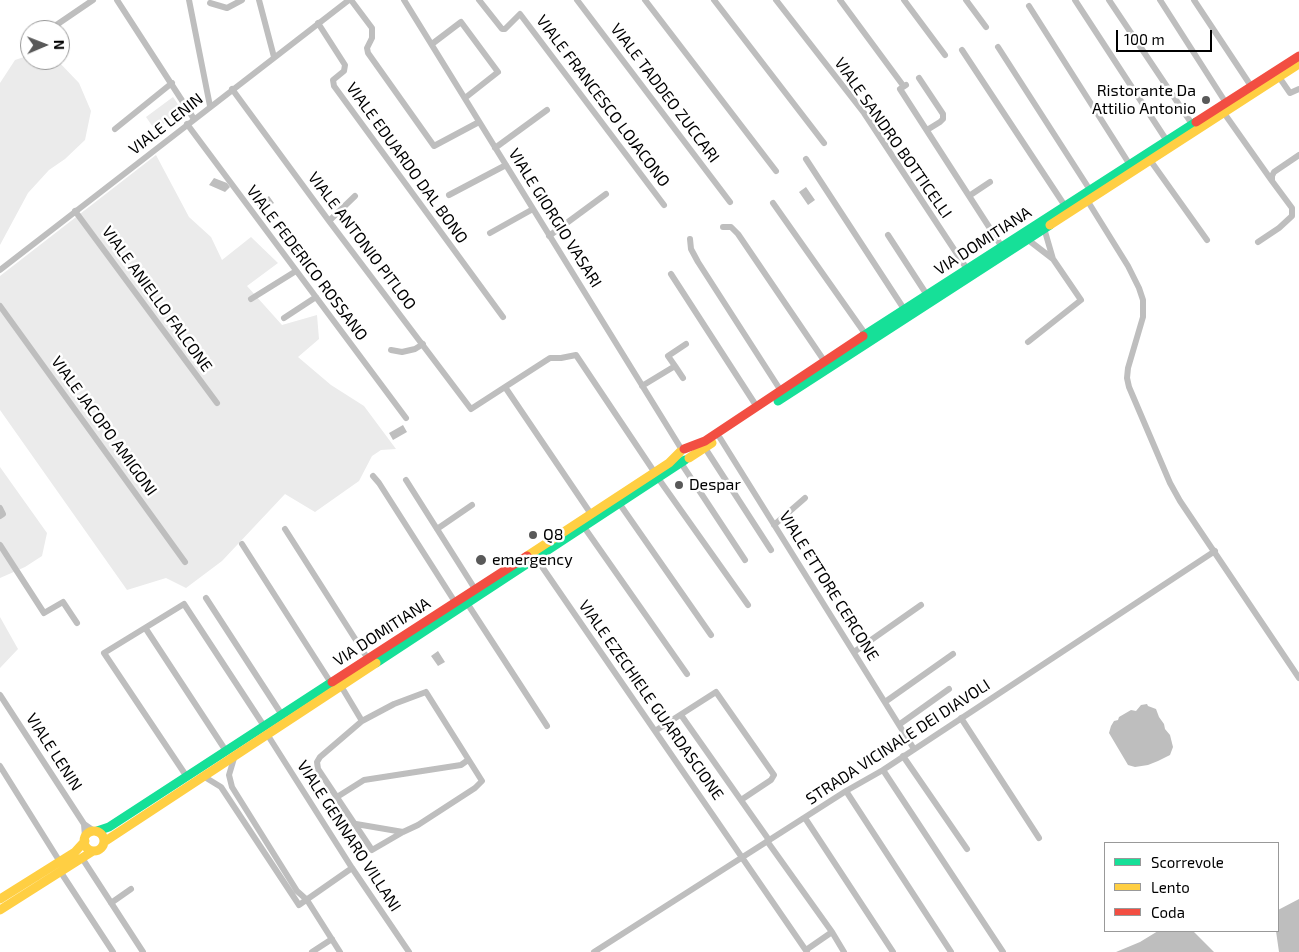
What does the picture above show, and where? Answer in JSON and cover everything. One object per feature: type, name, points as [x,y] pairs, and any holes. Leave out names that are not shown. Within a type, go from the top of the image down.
[{"type":"main road","name":"VIA DOMITIANA","points":[[684,455],[705,448],[1150,160],[1225,108],[1250,86],[1299,56]]},
{"type":"main road","name":"VIA DOMITIANA","points":[[95,831],[108,827],[226,751],[341,686],[584,527],[684,455],[904,309],[1192,124],[1225,108],[1299,64]]},
{"type":"main road","name":"VIA DOMITIANA","points":[[104,842],[235,755],[282,715],[475,588],[656,475]]},
{"type":"main road","points":[[0,899],[75,852],[89,832],[95,831],[102,834],[104,842],[99,850],[93,851],[0,910]]},
{"type":"main road","points":[[85,839],[88,848],[93,851]]},
{"type":"street","points":[[64,20],[93,0]]},
{"type":"street","points":[[117,0],[194,119]]},
{"type":"street","points":[[190,0],[210,106]]},
{"type":"street","points":[[210,3],[226,8],[242,0]]},
{"type":"street","points":[[259,0],[274,57]]},
{"type":"street","points":[[350,0],[372,28],[372,38],[367,48],[368,53],[434,146],[479,122]]},
{"type":"street","name":"VIALE LENIN","points":[[0,270],[210,106],[350,0]]},
{"type":"street","name":"VIALE GIORGIO VASARI","points":[[404,0],[642,386],[745,560]]},
{"type":"street","name":"VIALE FRANCESCO LOJACONO","points":[[479,0],[502,29],[505,29],[520,14],[664,205]]},
{"type":"street","name":"VIALE TADDEO ZUCCARI","points":[[578,0],[730,202]]},
{"type":"street","points":[[645,0],[776,171]]},
{"type":"street","points":[[714,0],[824,143]]},
{"type":"street","name":"VIALE SANDRO BOTTICELLI","points":[[776,0],[864,113],[967,269]]},
{"type":"street","points":[[840,0],[904,84],[900,89],[1002,246]]},
{"type":"street","points":[[904,0],[945,55]]},
{"type":"street","points":[[966,0],[986,27]]},
{"type":"street","points":[[1075,0],[1167,141]]},
{"type":"street","points":[[1109,0],[1192,124]]},
{"type":"street","points":[[1160,0],[1225,108],[1272,181],[1292,208],[1292,216],[1279,228],[1258,242]]},
{"type":"street","points":[[1194,0],[1250,86]]},
{"type":"street","points":[[1029,6],[1130,165]]},
{"type":"street","points":[[432,44],[460,22],[498,72],[465,98]]},
{"type":"street","name":"VIALE EDUARDO DAL BONO","points":[[318,23],[345,64],[344,71],[333,80],[333,84],[503,317]]},
{"type":"street","points":[[998,47],[1090,190]]},
{"type":"street","points":[[962,50],[1065,206]]},
{"type":"street","points":[[1279,77],[1290,93],[1299,89]]},
{"type":"street","points":[[920,78],[943,114],[943,119],[940,122],[926,130]]},
{"type":"street","points":[[115,129],[172,83]]},
{"type":"street","name":"VIALE ANTONIO PITLOO","points":[[232,90],[328,221],[471,409],[505,387]]},
{"type":"street","points":[[495,148],[547,110]]},
{"type":"street","name":"VIALE FEDERICO ROSSANO","points":[[187,124],[406,418]]},
{"type":"street","points":[[1272,181],[1274,172],[1299,154]]},
{"type":"street","points":[[806,160],[904,309]]},
{"type":"street","points":[[1150,160],[1207,240]]},
{"type":"street","points":[[449,195],[506,165]]},
{"type":"street","points":[[969,196],[990,182]]},
{"type":"street","points":[[549,236],[606,194]]},
{"type":"street","points":[[328,221],[355,196]]},
{"type":"street","points":[[1087,200],[1128,266],[1143,300],[1143,317],[1128,368],[1127,378],[1129,387],[1175,492],[1299,678]]},
{"type":"street","points":[[773,203],[866,335]]},
{"type":"street","points":[[490,232],[533,209]]},
{"type":"street","name":"VIALE ANIELLO FALCONE","points":[[76,211],[217,403]]},
{"type":"street","points":[[723,227],[731,227],[738,234],[825,362]]},
{"type":"street","points":[[1044,228],[1053,259]]},
{"type":"street","points":[[888,235],[927,295]]},
{"type":"street","points":[[1027,239],[1053,259],[1081,300],[1028,342]]},
{"type":"street","points":[[690,240],[691,249],[698,262],[781,391]]},
{"type":"street","points":[[251,299],[296,270]]},
{"type":"street","points":[[671,274],[757,407]]},
{"type":"street","points":[[284,318],[316,297]]},
{"type":"street","name":"VIALE JACOPO AMIGONI","points":[[0,306],[186,562]]},
{"type":"street","points":[[391,350],[402,352],[415,349],[423,344]]},
{"type":"street","points":[[683,378],[668,356],[686,344]]},
{"type":"street","points":[[591,514],[505,387],[550,358],[576,355],[656,475],[748,605]]},
{"type":"street","points":[[642,386],[674,366]]},
{"type":"street","name":"VIALE ETTORE CERCONE","points":[[720,438],[914,749]]},
{"type":"street","points":[[705,448],[771,550]]},
{"type":"street","points":[[373,476],[455,602]]},
{"type":"street","points":[[406,480],[475,588]]},
{"type":"street","points":[[774,525],[805,498]]},
{"type":"street","points":[[619,503],[711,635]]},
{"type":"street","points":[[437,529],[472,505]]},
{"type":"street","points":[[0,508],[3,514],[0,516]]},
{"type":"street","points":[[584,527],[687,674]]},
{"type":"street","points":[[284,529],[368,658]]},
{"type":"street","points":[[242,544],[331,683]]},
{"type":"street","points":[[0,545],[44,613],[63,602],[77,623]]},
{"type":"street","name":"STRADA VICINALE DEI DIAVOLI","points":[[594,952],[768,840],[883,770],[1215,551]]},
{"type":"street","name":"VIALE EZECHIELE GUARDASCIONE","points":[[536,558],[806,951]]},
{"type":"street","points":[[206,598],[282,715]]},
{"type":"street","points":[[467,603],[547,726]]},
{"type":"street","name":"VIALE GENNARO VILLANI","points":[[146,629],[184,604],[266,730],[352,868],[409,952]]},
{"type":"street","points":[[854,652],[921,605]]},
{"type":"street","points":[[186,777],[104,653],[146,629],[226,751]]},
{"type":"street","points":[[885,702],[953,654]]},
{"type":"street","points":[[341,686],[362,721]]},
{"type":"street","points":[[900,724],[949,689]]},
{"type":"street","points":[[426,692],[468,760],[482,782],[480,784],[418,825],[372,850],[338,796],[318,769],[317,762],[320,757],[362,721],[394,704],[426,692]]},
{"type":"street","points":[[655,731],[716,692],[774,774],[771,780],[741,800]]},
{"type":"street","name":"VIALE LENIN","points":[[0,695],[84,824],[95,831]]},
{"type":"street","points":[[681,715],[844,952]]},
{"type":"street","points":[[961,718],[1040,838]]},
{"type":"street","points":[[235,755],[229,775],[232,788],[297,891],[307,900],[340,952]]},
{"type":"street","points":[[903,756],[967,850]]},
{"type":"street","points":[[338,796],[364,780],[461,764],[468,760]]},
{"type":"street","points":[[0,766],[60,862]]},
{"type":"street","points":[[883,770],[1003,952]]},
{"type":"street","points":[[203,776],[221,787],[299,905],[352,868]]},
{"type":"street","points":[[846,791],[951,952]]},
{"type":"street","points":[[805,818],[892,952]]},
{"type":"street","name":"VIALE LENIN","points":[[84,824],[85,839]]},
{"type":"street","points":[[356,824],[403,832]]},
{"type":"street","points":[[82,858],[143,952]]},
{"type":"street","points":[[60,871],[113,952]]},
{"type":"street","points":[[111,903],[131,889]]},
{"type":"street","points":[[806,951],[832,932]]},
{"type":"street","points":[[312,952],[332,939]]},
{"type":"shaded area","points":[[20,58],[20,70],[67,70],[79,83],[91,111],[85,140],[65,159],[49,170],[28,193],[0,245],[0,83],[15,60]]},
{"type":"shaded area","points":[[173,97],[182,110],[155,130],[146,117]]},
{"type":"shaded area","points":[[156,155],[189,217],[211,237],[222,260],[251,237],[278,263],[247,286],[282,325],[317,315],[319,339],[298,357],[331,385],[364,406],[396,449],[381,450],[372,456],[359,481],[315,512],[285,494],[222,561],[186,588],[166,578],[127,590],[0,410],[0,276]]},
{"type":"shaded area","points":[[214,178],[227,183],[230,187],[225,192],[209,185]]},
{"type":"shaded area","points":[[806,187],[815,200],[808,205],[799,192]]},
{"type":"shaded area","points":[[269,196],[274,203],[262,212],[257,205]]},
{"type":"shaded area","points":[[403,425],[407,432],[393,440],[389,433]]},
{"type":"shaded area","points":[[0,467],[47,533],[42,556],[25,567],[0,578]]},
{"type":"shaded area","points":[[0,617],[18,649],[0,668]]},
{"type":"shaded area","points":[[438,651],[445,662],[438,666],[431,656]]},
{"type":"shaded area","points":[[1147,704],[1156,709],[1165,729],[1170,735],[1173,747],[1170,755],[1148,765],[1135,767],[1128,765],[1109,733],[1114,721],[1118,720],[1119,717],[1131,710],[1136,711],[1141,705]]},
{"type":"shaded area","points":[[1299,899],[1299,952],[1279,952],[1276,932],[1279,932],[1279,909]]},
{"type":"shaded area","points":[[1156,932],[1194,932],[1214,952],[1116,952],[1140,942]]},
{"type":"traffic: fast","points":[[863,336],[1196,122]]},
{"type":"traffic: fast","points":[[778,401],[1050,225]]},
{"type":"traffic: fast","points":[[376,663],[685,460]]},
{"type":"traffic: fast","points":[[97,831],[109,827],[332,682]]},
{"type":"traffic: slow","points":[[1050,225],[1299,64]]},
{"type":"traffic: slow","points":[[689,458],[712,443]]},
{"type":"traffic: slow","points":[[527,556],[669,463],[680,452]]},
{"type":"traffic: slow","points":[[104,842],[376,663]]},
{"type":"traffic: slow","points":[[94,831],[101,834],[104,841],[101,848],[94,851],[87,848],[84,841],[87,834],[94,831]]},
{"type":"traffic: slow","points":[[0,899],[75,852],[85,841]]},
{"type":"traffic: slow","points":[[0,910],[93,851]]},
{"type":"traffic: jam","points":[[1196,122],[1299,56]]},
{"type":"traffic: jam","points":[[684,449],[705,441],[863,336]]},
{"type":"traffic: jam","points":[[332,682],[527,556]]},
{"type":"place","name":"Ristorante Da Attilio Antonio","points":[[1206,100]]},
{"type":"place","name":"Despar","points":[[679,485]]},
{"type":"place","name":"Q8","points":[[533,535]]},
{"type":"place","name":"emergency","points":[[481,560]]}]
